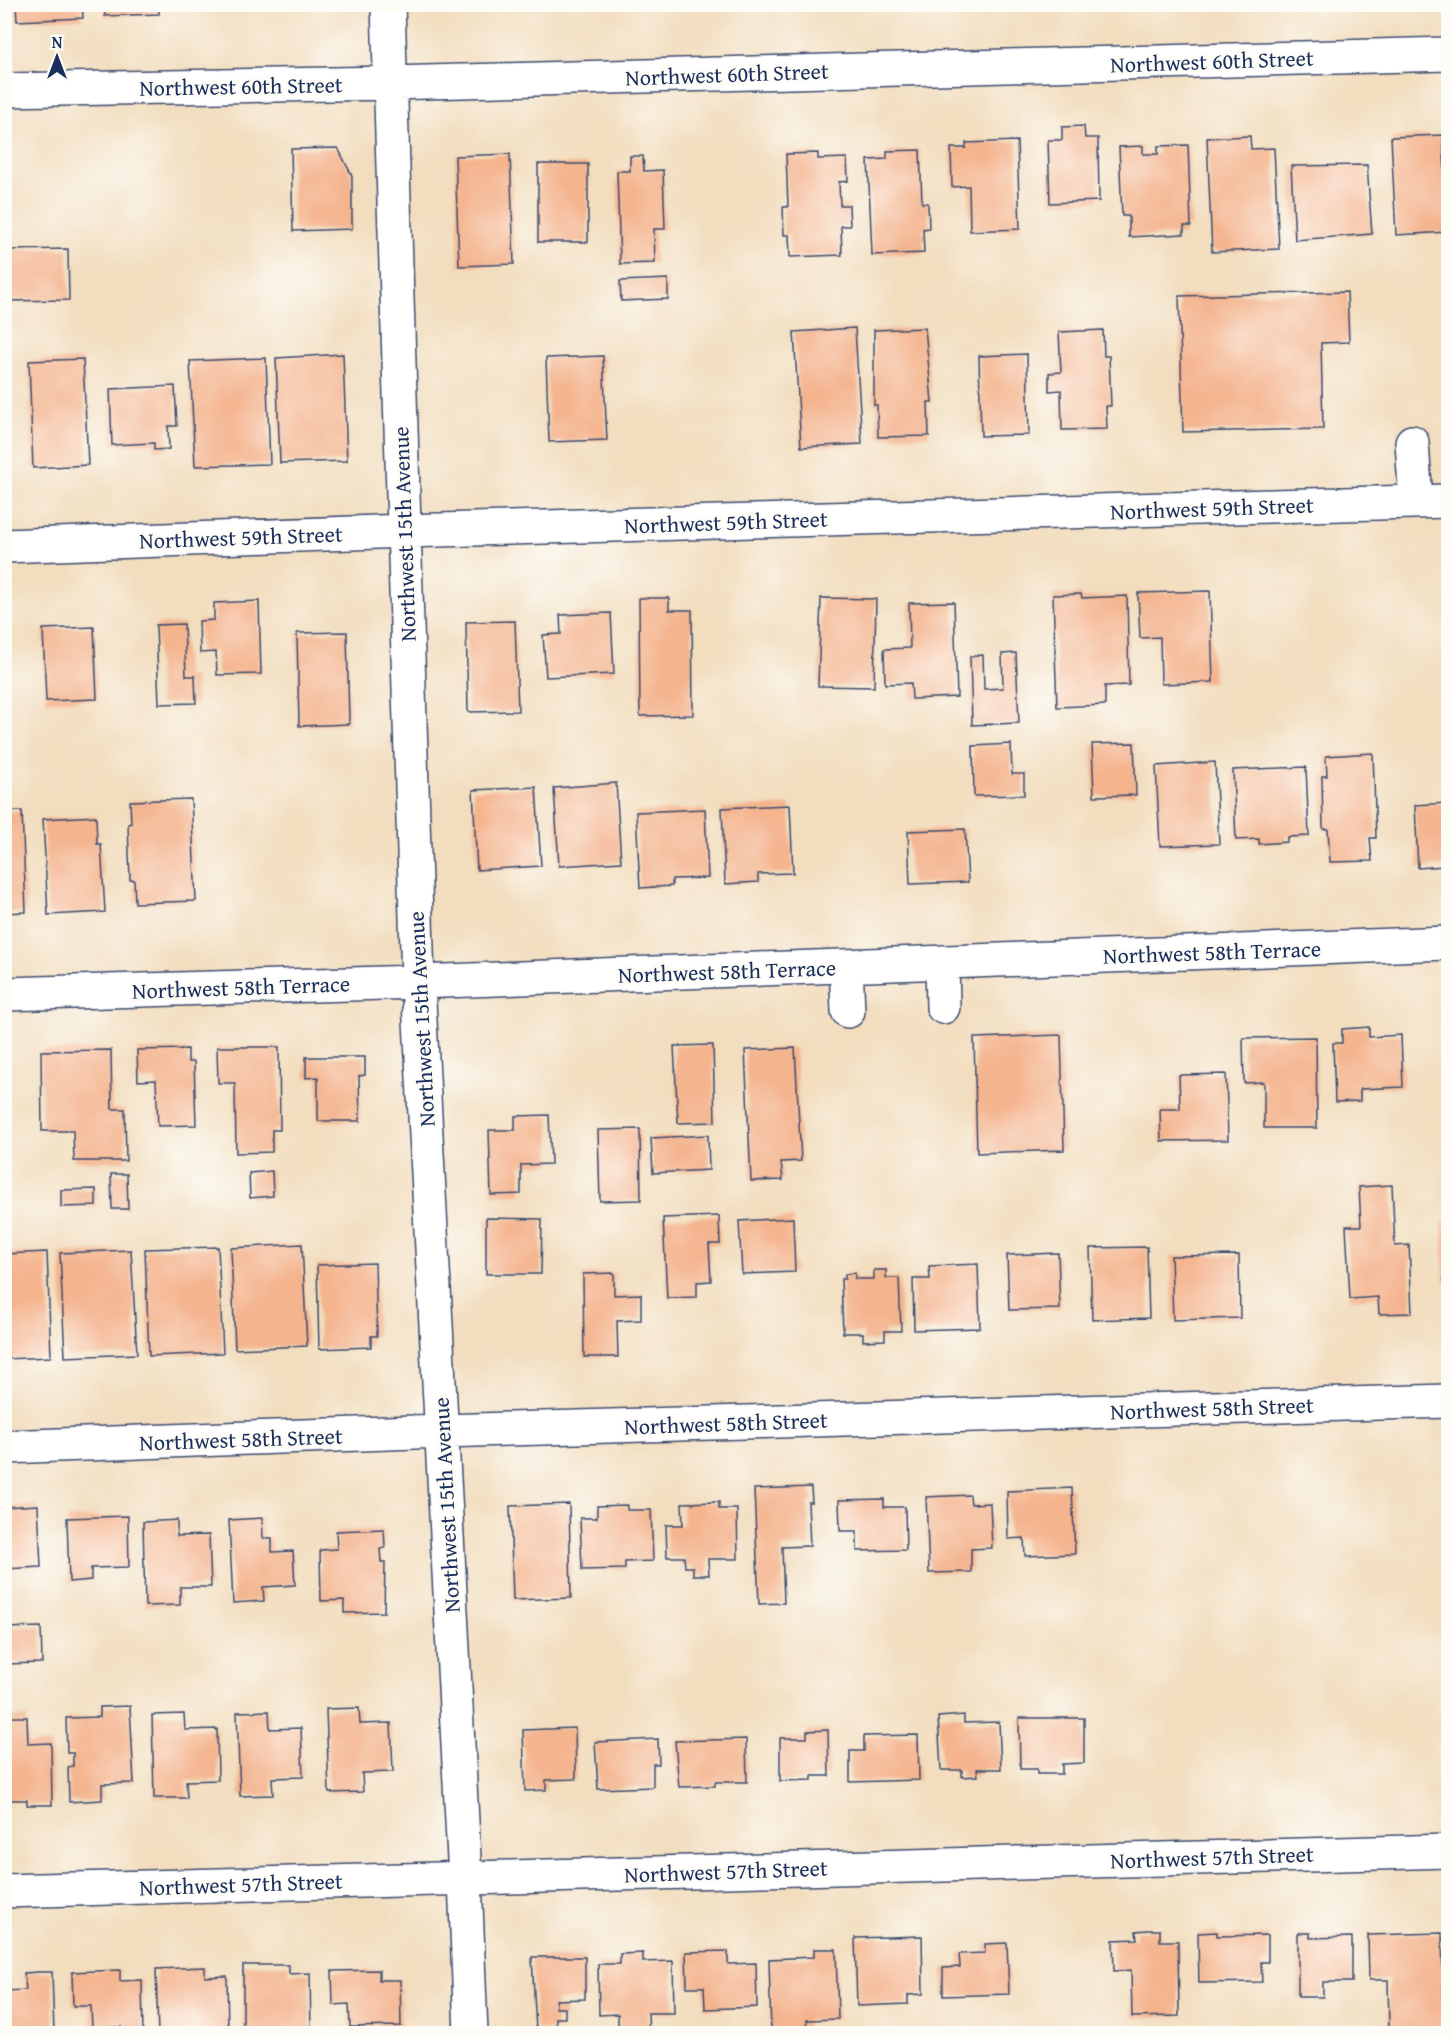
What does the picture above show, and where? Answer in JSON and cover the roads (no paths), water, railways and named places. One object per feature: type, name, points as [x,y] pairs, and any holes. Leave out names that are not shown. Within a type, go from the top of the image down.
[{"type":"street","name":"Northwest 15th Avenue","points":[[388,4],[418,982],[465,1878],[471,2034]]},
{"type":"street","name":"Northwest 60th Street","points":[[4,90],[390,83],[1449,54]]},
{"type":"street","points":[[1412,442],[1416,502]]},
{"type":"street","name":"Northwest 59th Street","points":[[4,546],[404,531],[1449,501]]},
{"type":"street","name":"Northwest 58th Terrace","points":[[4,994],[418,982],[1449,943]]},
{"type":"street","points":[[942,962],[943,1007]]},
{"type":"street","points":[[846,966],[848,1011]]},
{"type":"street","name":"Northwest 58th Street","points":[[4,1447],[442,1431],[1449,1401]]},
{"type":"street","name":"Northwest 57th Street","points":[[4,1891],[1449,1851]]}]
